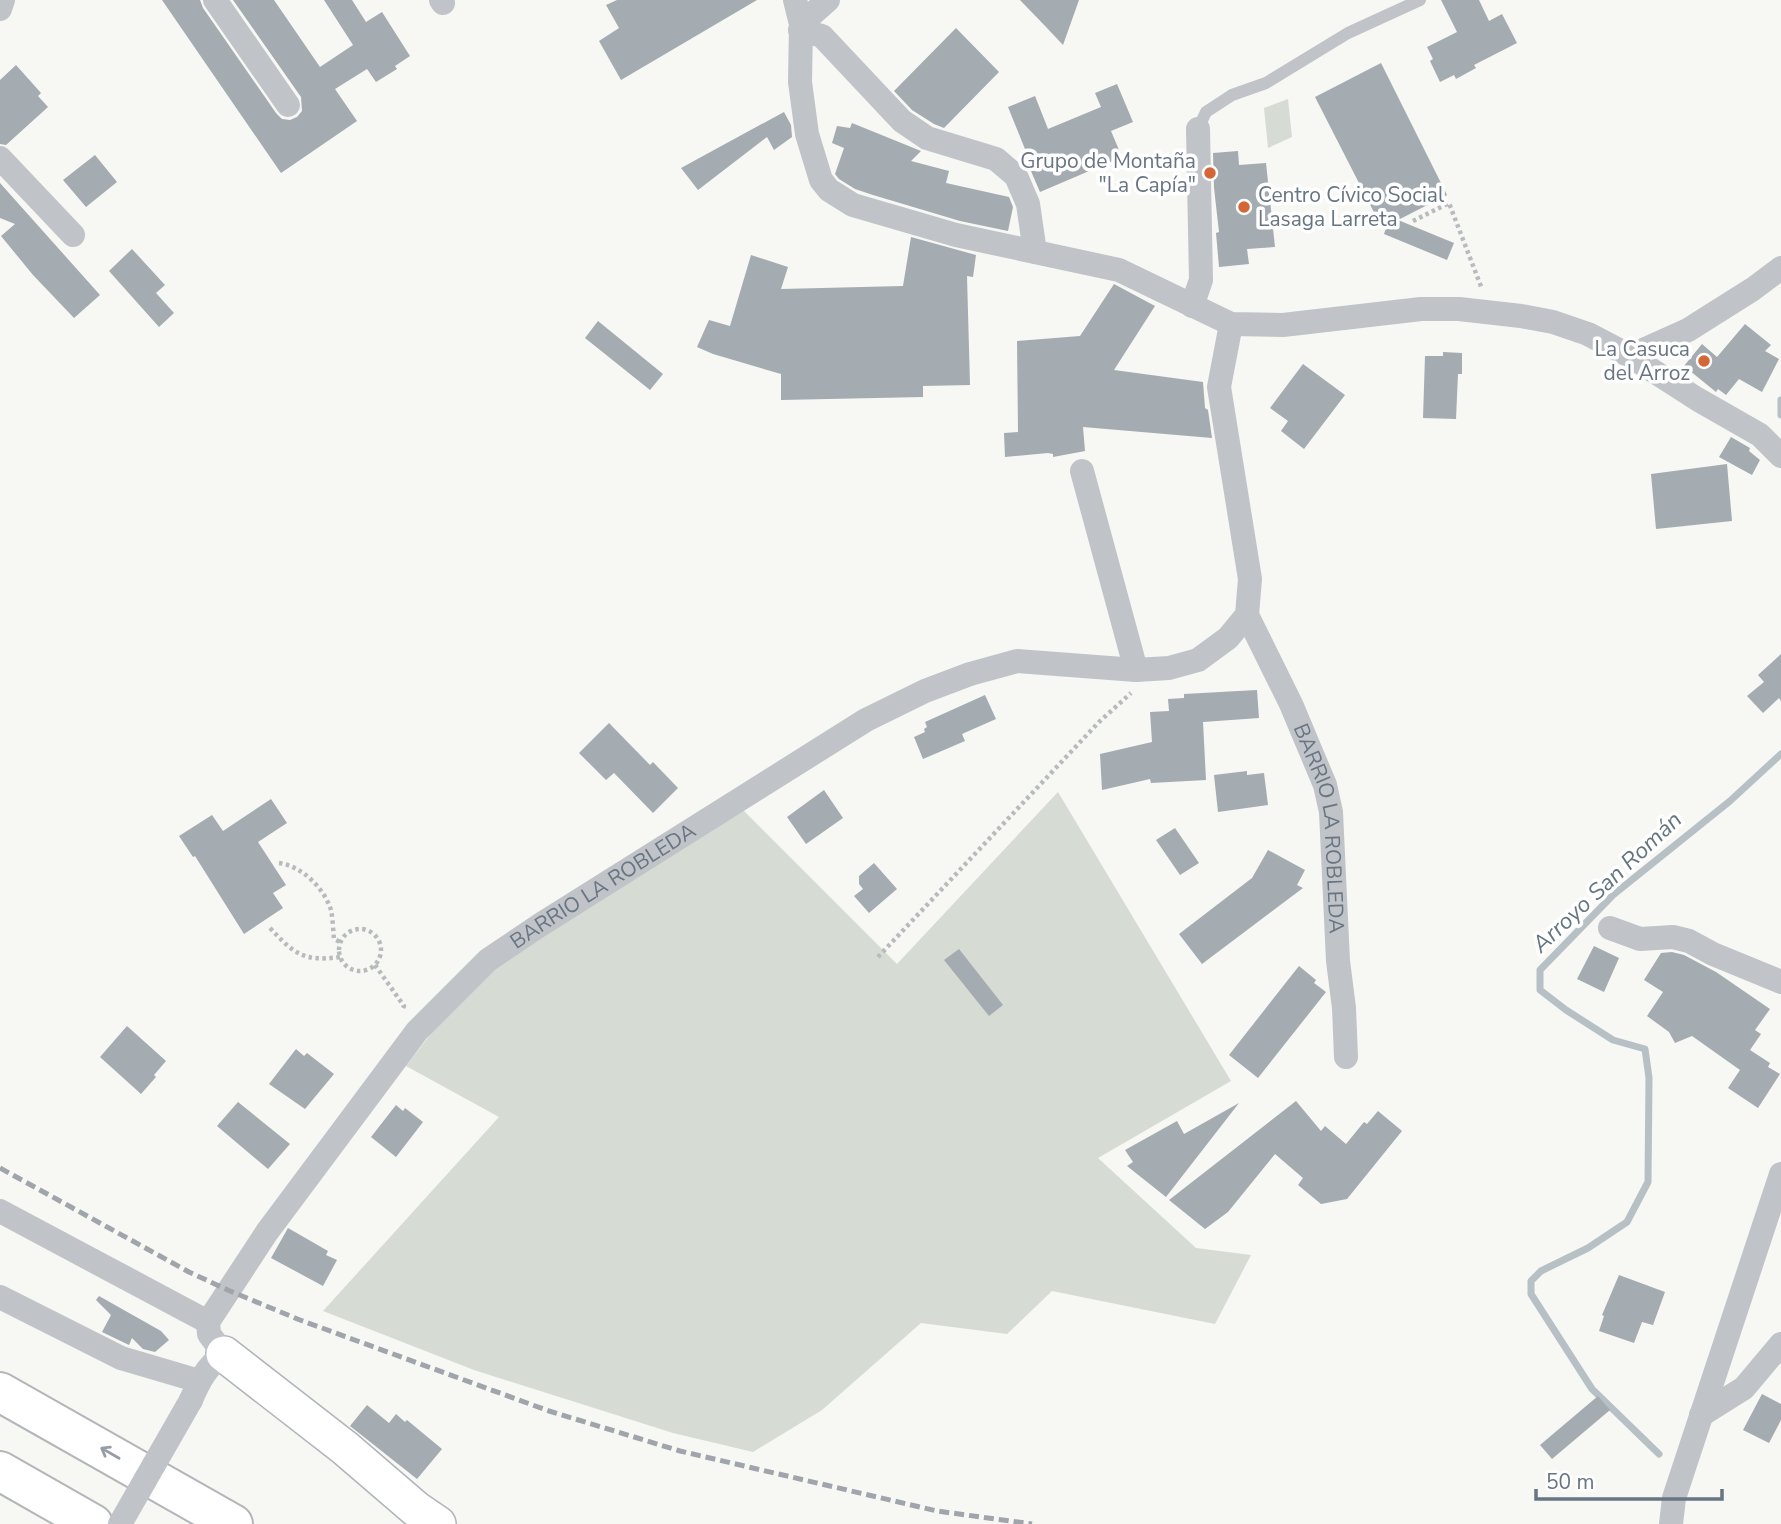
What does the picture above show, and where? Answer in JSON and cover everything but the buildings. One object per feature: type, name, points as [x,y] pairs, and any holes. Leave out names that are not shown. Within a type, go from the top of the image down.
[{"type":"highway","points":[[0,1392],[233,1524]]},
{"type":"highway","points":[[0,1471],[93,1524]]},
{"type":"street","points":[[0,9],[3,0]]},
{"type":"street","points":[[215,0],[288,105]]},
{"type":"street","points":[[799,18],[828,0]]},
{"type":"street","points":[[799,18],[800,82],[807,134],[818,173],[829,190],[853,205],[956,235],[1119,270],[1231,324],[1283,325],[1421,309],[1459,309],[1553,322],[1588,334],[1630,356],[1760,435],[1781,456]]},
{"type":"street","points":[[799,18],[822,36],[902,121],[927,138],[996,159],[1016,176],[1028,204],[1035,251]]},
{"type":"street","points":[[1192,306],[1201,280],[1198,129]]},
{"type":"street","points":[[0,158],[73,235]]},
{"type":"street","points":[[1630,356],[1688,330],[1781,268]]},
{"type":"street","points":[[1231,324],[1219,387],[1250,579],[1247,615]]},
{"type":"street","points":[[1082,471],[1136,680]]},
{"type":"street","name":"BARRIO LA ROBLEDA","points":[[208,1322],[267,1232],[417,1031],[488,960],[866,720],[925,691],[970,674],[1017,661],[1136,680],[1198,660],[1227,638],[1247,615],[1291,704],[1325,785],[1331,812],[1338,961],[1344,1007],[1346,1057]]},
{"type":"street","points":[[1610,928],[1640,939],[1674,937],[1781,982]]},
{"type":"street","points":[[1671,1524],[1674,1498],[1781,1174]]},
{"type":"street","points":[[0,1211],[208,1322],[209,1334],[224,1354],[438,1524]]},
{"type":"street","points":[[0,1297],[121,1358],[195,1391]]},
{"type":"street","points":[[1701,1415],[1744,1388],[1781,1344]]},
{"type":"street","points":[[120,1524],[213,1361],[224,1354]]},
{"type":"lane","points":[[1198,129],[1206,112],[1231,95],[1266,83],[1349,33],[1420,0]]},
{"type":"path","points":[[1413,221],[1449,202],[1491,313]]},
{"type":"path","points":[[878,957],[1136,680]]},
{"type":"path","points":[[279,863],[291,865],[304,873],[324,896],[331,910],[334,939],[340,942]]},
{"type":"path","points":[[270,928],[292,949],[306,957],[320,960],[340,957]]},
{"type":"path","points":[[359,929],[374,935],[381,950],[375,965],[360,971],[352,970],[340,957],[340,942],[351,931],[359,929]]},
{"type":"path","points":[[375,965],[404,1006],[398,1014]]},
{"type":"shaded area","points":[[1288,99],[1292,137],[1268,148],[1264,108]]},
{"type":"shaded area","points":[[1058,792],[1231,1081],[1098,1158],[1196,1248],[1251,1255],[1215,1324],[1052,1291],[1007,1334],[921,1323],[822,1410],[753,1452],[673,1433],[474,1370],[323,1311],[499,1117],[406,1066],[488,960],[727,794],[897,964]]},
{"type":"waterway","name":"Arroyo San Román","points":[[1781,400],[1781,415]]},
{"type":"waterway","name":"Arroyo San Román","points":[[1659,1454],[1592,1389],[1531,1294],[1531,1281],[1541,1271],[1588,1248],[1627,1222],[1648,1182],[1649,1078],[1645,1049],[1613,1040],[1566,1010],[1540,990],[1540,970],[1613,895],[1730,801],[1781,754]]},
{"type":"railway","points":[[0,1168],[189,1272],[230,1291],[300,1320],[549,1411],[680,1451],[937,1511],[1032,1524]]},
{"type":"place","name":"Grupo de Montaña \"La Capía\"","points":[[1210,173]]},
{"type":"place","name":"Centro Cívico Social Lasaga Larreta","points":[[1244,207]]},
{"type":"place","name":"La Casuca del Arroz","points":[[1704,361]]}]
